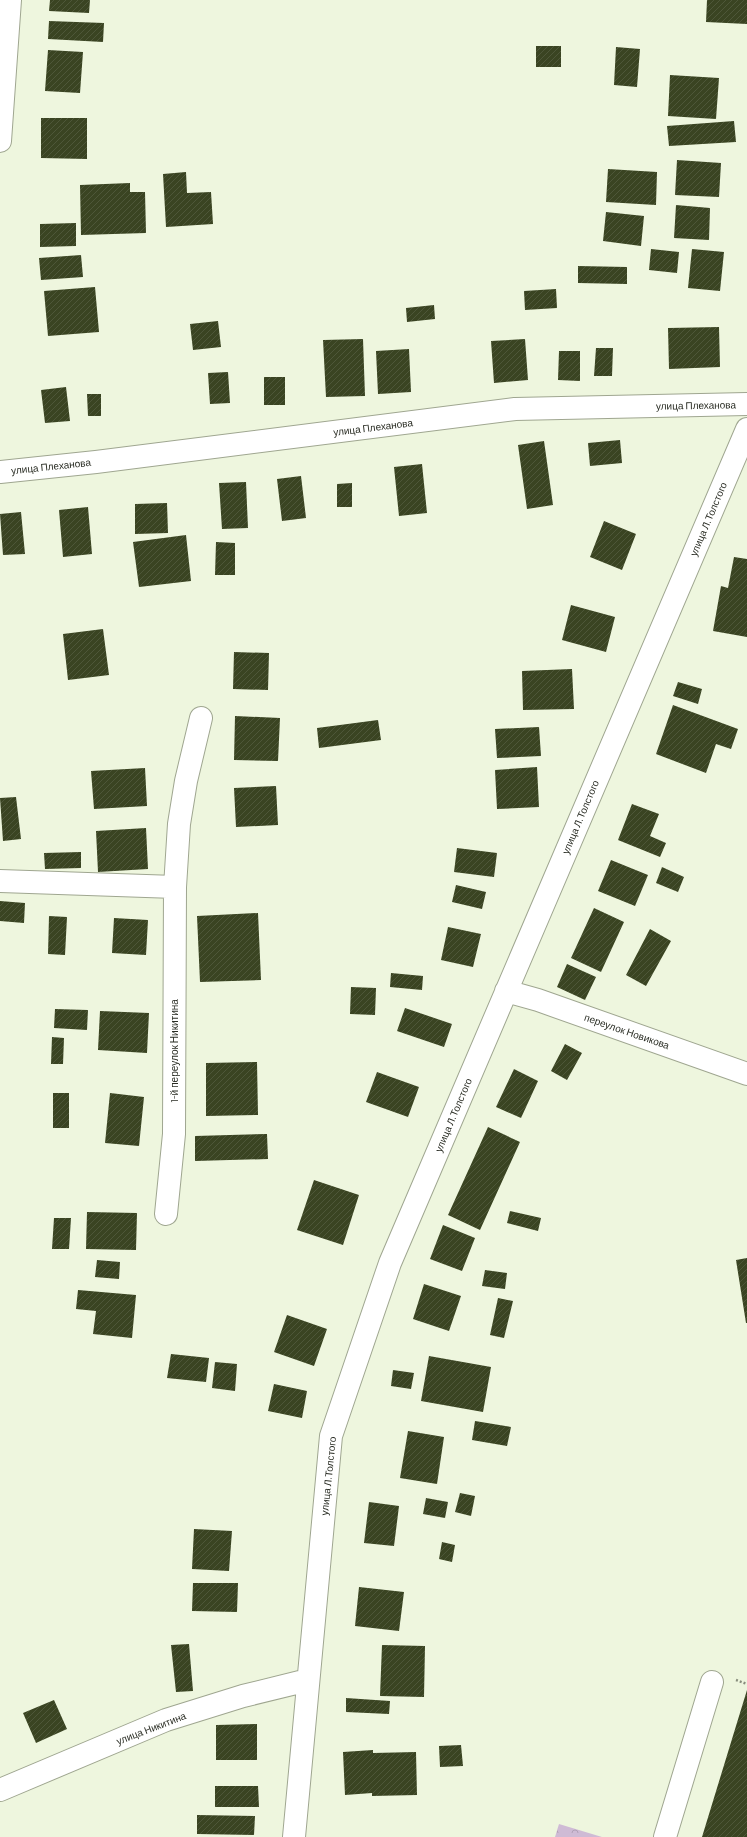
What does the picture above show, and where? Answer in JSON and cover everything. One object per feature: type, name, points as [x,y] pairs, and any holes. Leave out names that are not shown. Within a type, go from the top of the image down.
[{"type":"street","points":[[0,141],[10,0]]},
{"type":"street","name":"улица Плеханова","points":[[0,472],[96,462],[515,409],[747,404]]},
{"type":"street","name":"улица Л.Толстого","points":[[294,1837],[331,1436],[390,1263],[747,429]]},
{"type":"street","name":"1-й переулок Никитина","points":[[166,1214],[174,1134],[175,887],[182,803],[201,718]]},
{"type":"street","points":[[0,881],[175,887]]},
{"type":"street","name":"переулок Новикова","points":[[506,991],[538,1000],[747,1074]]},
{"type":"street","name":"улица Никитина","points":[[0,1790],[166,1720],[243,1696],[308,1680]]},
{"type":"street","points":[[665,1837],[712,1682]]},
{"type":"green space","points":[[559,1824],[602,1837],[555,1837]]},
{"type":"building","points":[[50,0],[90,0],[89,13],[49,11]]},
{"type":"building","points":[[707,0],[747,0],[747,24],[706,22]]},
{"type":"building","points":[[49,21],[104,23],[103,42],[48,39]]},
{"type":"building","points":[[536,46],[561,46],[561,67],[536,67]]},
{"type":"building","points":[[616,47],[640,49],[637,87],[614,85]]},
{"type":"building","points":[[48,50],[83,52],[80,93],[45,91]]},
{"type":"building","points":[[670,75],[719,78],[716,119],[668,116]]},
{"type":"building","points":[[41,118],[87,118],[87,159],[41,158]]},
{"type":"building","points":[[734,121],[736,142],[669,146],[667,126]]},
{"type":"building","points":[[677,160],[721,163],[719,197],[675,195]]},
{"type":"building","points":[[608,169],[657,172],[656,205],[606,202]]},
{"type":"building","points":[[186,172],[187,193],[211,192],[213,224],[166,227],[163,174]]},
{"type":"building","points":[[130,183],[130,192],[145,192],[146,233],[81,235],[80,185]]},
{"type":"building","points":[[676,205],[710,208],[709,240],[674,238]]},
{"type":"building","points":[[606,212],[644,216],[641,246],[603,241]]},
{"type":"building","points":[[76,223],[76,246],[40,247],[40,224]]},
{"type":"building","points":[[651,249],[679,252],[677,273],[649,270]]},
{"type":"building","points":[[692,249],[724,252],[720,291],[688,288]]},
{"type":"building","points":[[81,255],[83,277],[41,280],[39,258]]},
{"type":"building","points":[[578,266],[627,267],[627,284],[578,283]]},
{"type":"building","points":[[95,287],[99,332],[48,336],[44,291]]},
{"type":"building","points":[[556,289],[557,308],[525,310],[524,291]]},
{"type":"building","points":[[434,305],[435,319],[407,322],[406,308]]},
{"type":"building","points":[[218,321],[221,347],[193,350],[190,324]]},
{"type":"building","points":[[719,327],[720,367],[669,369],[668,328]]},
{"type":"building","points":[[363,339],[365,396],[326,397],[323,340]]},
{"type":"building","points":[[525,339],[528,380],[494,383],[491,341]]},
{"type":"building","points":[[596,348],[613,348],[612,376],[594,376]]},
{"type":"building","points":[[409,349],[411,392],[378,394],[376,351]]},
{"type":"building","points":[[559,351],[580,351],[580,381],[558,380]]},
{"type":"building","points":[[228,372],[230,403],[210,404],[208,373]]},
{"type":"building","points":[[264,377],[285,377],[285,405],[264,405]]},
{"type":"building","points":[[66,387],[70,421],[45,423],[41,390]]},
{"type":"building","points":[[87,394],[101,394],[101,416],[88,416]]},
{"type":"building","points":[[620,440],[622,463],[590,466],[588,443]]},
{"type":"building","points":[[544,441],[553,505],[527,509],[518,445]]},
{"type":"building","points":[[422,464],[427,513],[399,516],[394,467]]},
{"type":"building","points":[[301,476],[306,518],[282,521],[277,479]]},
{"type":"building","points":[[246,482],[248,528],[222,529],[219,483]]},
{"type":"building","points":[[352,483],[352,507],[337,507],[337,484]]},
{"type":"building","points":[[167,503],[168,533],[135,534],[135,504]]},
{"type":"building","points":[[88,507],[92,554],[63,557],[59,510]]},
{"type":"building","points":[[21,512],[25,554],[3,555],[0,514]]},
{"type":"building","points":[[604,521],[636,534],[622,570],[590,557]]},
{"type":"building","points":[[186,535],[191,581],[139,587],[133,542]]},
{"type":"building","points":[[216,542],[235,543],[235,575],[215,575]]},
{"type":"building","points":[[734,557],[747,559],[747,637],[713,631],[721,586],[728,588]]},
{"type":"building","points":[[571,605],[615,617],[606,652],[562,640]]},
{"type":"building","points":[[103,629],[109,675],[68,680],[63,634]]},
{"type":"building","points":[[234,652],[269,653],[268,690],[233,689]]},
{"type":"building","points":[[572,669],[574,709],[523,710],[522,671]]},
{"type":"building","points":[[678,682],[702,689],[698,704],[673,696]]},
{"type":"building","points":[[673,705],[738,729],[731,749],[716,744],[706,773],[656,754]]},
{"type":"building","points":[[235,716],[280,718],[278,761],[234,760]]},
{"type":"building","points":[[378,720],[381,740],[319,748],[317,728]]},
{"type":"building","points":[[539,727],[541,756],[497,758],[495,729]]},
{"type":"building","points":[[537,767],[539,807],[497,809],[495,770]]},
{"type":"building","points":[[145,768],[147,806],[94,809],[91,771]]},
{"type":"building","points":[[276,786],[278,825],[236,827],[234,788]]},
{"type":"building","points":[[16,797],[21,839],[3,841],[0,798]]},
{"type":"building","points":[[632,804],[659,814],[650,836],[666,843],[660,857],[618,840]]},
{"type":"building","points":[[146,828],[148,869],[98,872],[96,831]]},
{"type":"building","points":[[457,848],[497,853],[494,877],[454,872]]},
{"type":"building","points":[[81,852],[81,868],[45,869],[44,853]]},
{"type":"building","points":[[611,860],[648,875],[635,906],[598,891]]},
{"type":"building","points":[[662,867],[684,877],[678,892],[656,883]]},
{"type":"building","points":[[456,885],[486,892],[482,909],[452,902]]},
{"type":"building","points":[[0,901],[25,903],[24,923],[0,921]]},
{"type":"building","points":[[594,908],[624,922],[601,972],[571,958]]},
{"type":"building","points":[[258,913],[261,980],[200,982],[197,916]]},
{"type":"building","points":[[49,916],[67,917],[65,955],[48,954]]},
{"type":"building","points":[[114,918],[148,920],[146,955],[112,953]]},
{"type":"building","points":[[448,927],[481,934],[473,967],[441,960]]},
{"type":"building","points":[[650,929],[671,941],[646,986],[626,975]]},
{"type":"building","points":[[567,964],[596,977],[585,1000],[557,987]]},
{"type":"building","points":[[391,973],[423,976],[422,990],[390,987]]},
{"type":"building","points":[[351,987],[376,988],[375,1015],[350,1014]]},
{"type":"building","points":[[405,1008],[452,1024],[444,1047],[397,1031]]},
{"type":"building","points":[[55,1009],[88,1010],[87,1030],[54,1028]]},
{"type":"building","points":[[100,1011],[149,1013],[147,1053],[98,1050]]},
{"type":"building","points":[[52,1037],[64,1038],[63,1064],[51,1064]]},
{"type":"building","points":[[565,1044],[582,1053],[567,1080],[551,1071]]},
{"type":"building","points":[[257,1062],[258,1115],[206,1116],[206,1063]]},
{"type":"building","points":[[514,1069],[538,1081],[521,1118],[496,1107]]},
{"type":"building","points":[[377,1072],[419,1087],[408,1117],[366,1102]]},
{"type":"building","points":[[53,1093],[69,1093],[69,1128],[53,1128]]},
{"type":"building","points":[[110,1093],[144,1097],[139,1146],[105,1143]]},
{"type":"building","points":[[488,1127],[520,1142],[480,1230],[448,1215]]},
{"type":"building","points":[[267,1134],[268,1159],[195,1161],[195,1136]]},
{"type":"building","points":[[314,1180],[359,1195],[343,1245],[297,1230]]},
{"type":"building","points":[[510,1211],[541,1218],[538,1231],[507,1223]]},
{"type":"building","points":[[87,1212],[137,1213],[136,1250],[86,1249]]},
{"type":"building","points":[[54,1218],[71,1218],[69,1249],[52,1249]]},
{"type":"building","points":[[443,1225],[475,1238],[462,1271],[430,1259]]},
{"type":"building","points":[[747,1258],[747,1323],[746,1323],[736,1260]]},
{"type":"building","points":[[97,1260],[120,1262],[119,1279],[95,1277]]},
{"type":"building","points":[[485,1270],[507,1273],[505,1289],[482,1286]]},
{"type":"building","points":[[424,1284],[461,1296],[449,1331],[413,1319]]},
{"type":"building","points":[[78,1290],[136,1295],[132,1338],[93,1334],[96,1311],[76,1309]]},
{"type":"building","points":[[498,1298],[513,1301],[504,1338],[490,1335]]},
{"type":"building","points":[[287,1315],[327,1329],[314,1366],[274,1352]]},
{"type":"building","points":[[171,1354],[209,1358],[206,1382],[167,1378]]},
{"type":"building","points":[[429,1356],[491,1367],[483,1412],[421,1401]]},
{"type":"building","points":[[215,1362],[237,1364],[235,1391],[212,1388]]},
{"type":"building","points":[[393,1370],[414,1373],[411,1389],[391,1386]]},
{"type":"building","points":[[274,1384],[307,1391],[302,1418],[268,1411]]},
{"type":"building","points":[[475,1421],[511,1427],[507,1446],[472,1440]]},
{"type":"building","points":[[408,1431],[444,1437],[437,1484],[400,1478]]},
{"type":"building","points":[[460,1493],[475,1496],[471,1516],[455,1512]]},
{"type":"building","points":[[426,1498],[448,1502],[445,1518],[423,1514]]},
{"type":"building","points":[[369,1502],[399,1506],[394,1546],[364,1543]]},
{"type":"building","points":[[194,1529],[232,1531],[229,1571],[192,1569]]},
{"type":"building","points":[[442,1542],[455,1545],[452,1562],[439,1559]]},
{"type":"building","points":[[193,1583],[238,1583],[237,1612],[192,1611]]},
{"type":"building","points":[[359,1587],[404,1592],[399,1631],[355,1626]]},
{"type":"building","points":[[189,1644],[193,1691],[176,1692],[171,1645]]},
{"type":"building","points":[[382,1645],[425,1646],[424,1697],[380,1696]]},
{"type":"building","points":[[747,1690],[747,1837],[702,1837]]},
{"type":"building","points":[[346,1698],[390,1701],[389,1714],[346,1712]]},
{"type":"building","points":[[54,1700],[67,1729],[36,1743],[23,1713]]},
{"type":"building","points":[[257,1724],[257,1760],[216,1760],[216,1725]]},
{"type":"building","points":[[461,1745],[463,1766],[440,1767],[439,1746]]},
{"type":"building","points":[[373,1750],[373,1753],[416,1752],[417,1795],[372,1796],[372,1793],[345,1795],[343,1752]]},
{"type":"building","points":[[215,1786],[258,1786],[259,1807],[215,1807]]},
{"type":"building","points":[[197,1815],[255,1816],[254,1835],[197,1834]]}]
